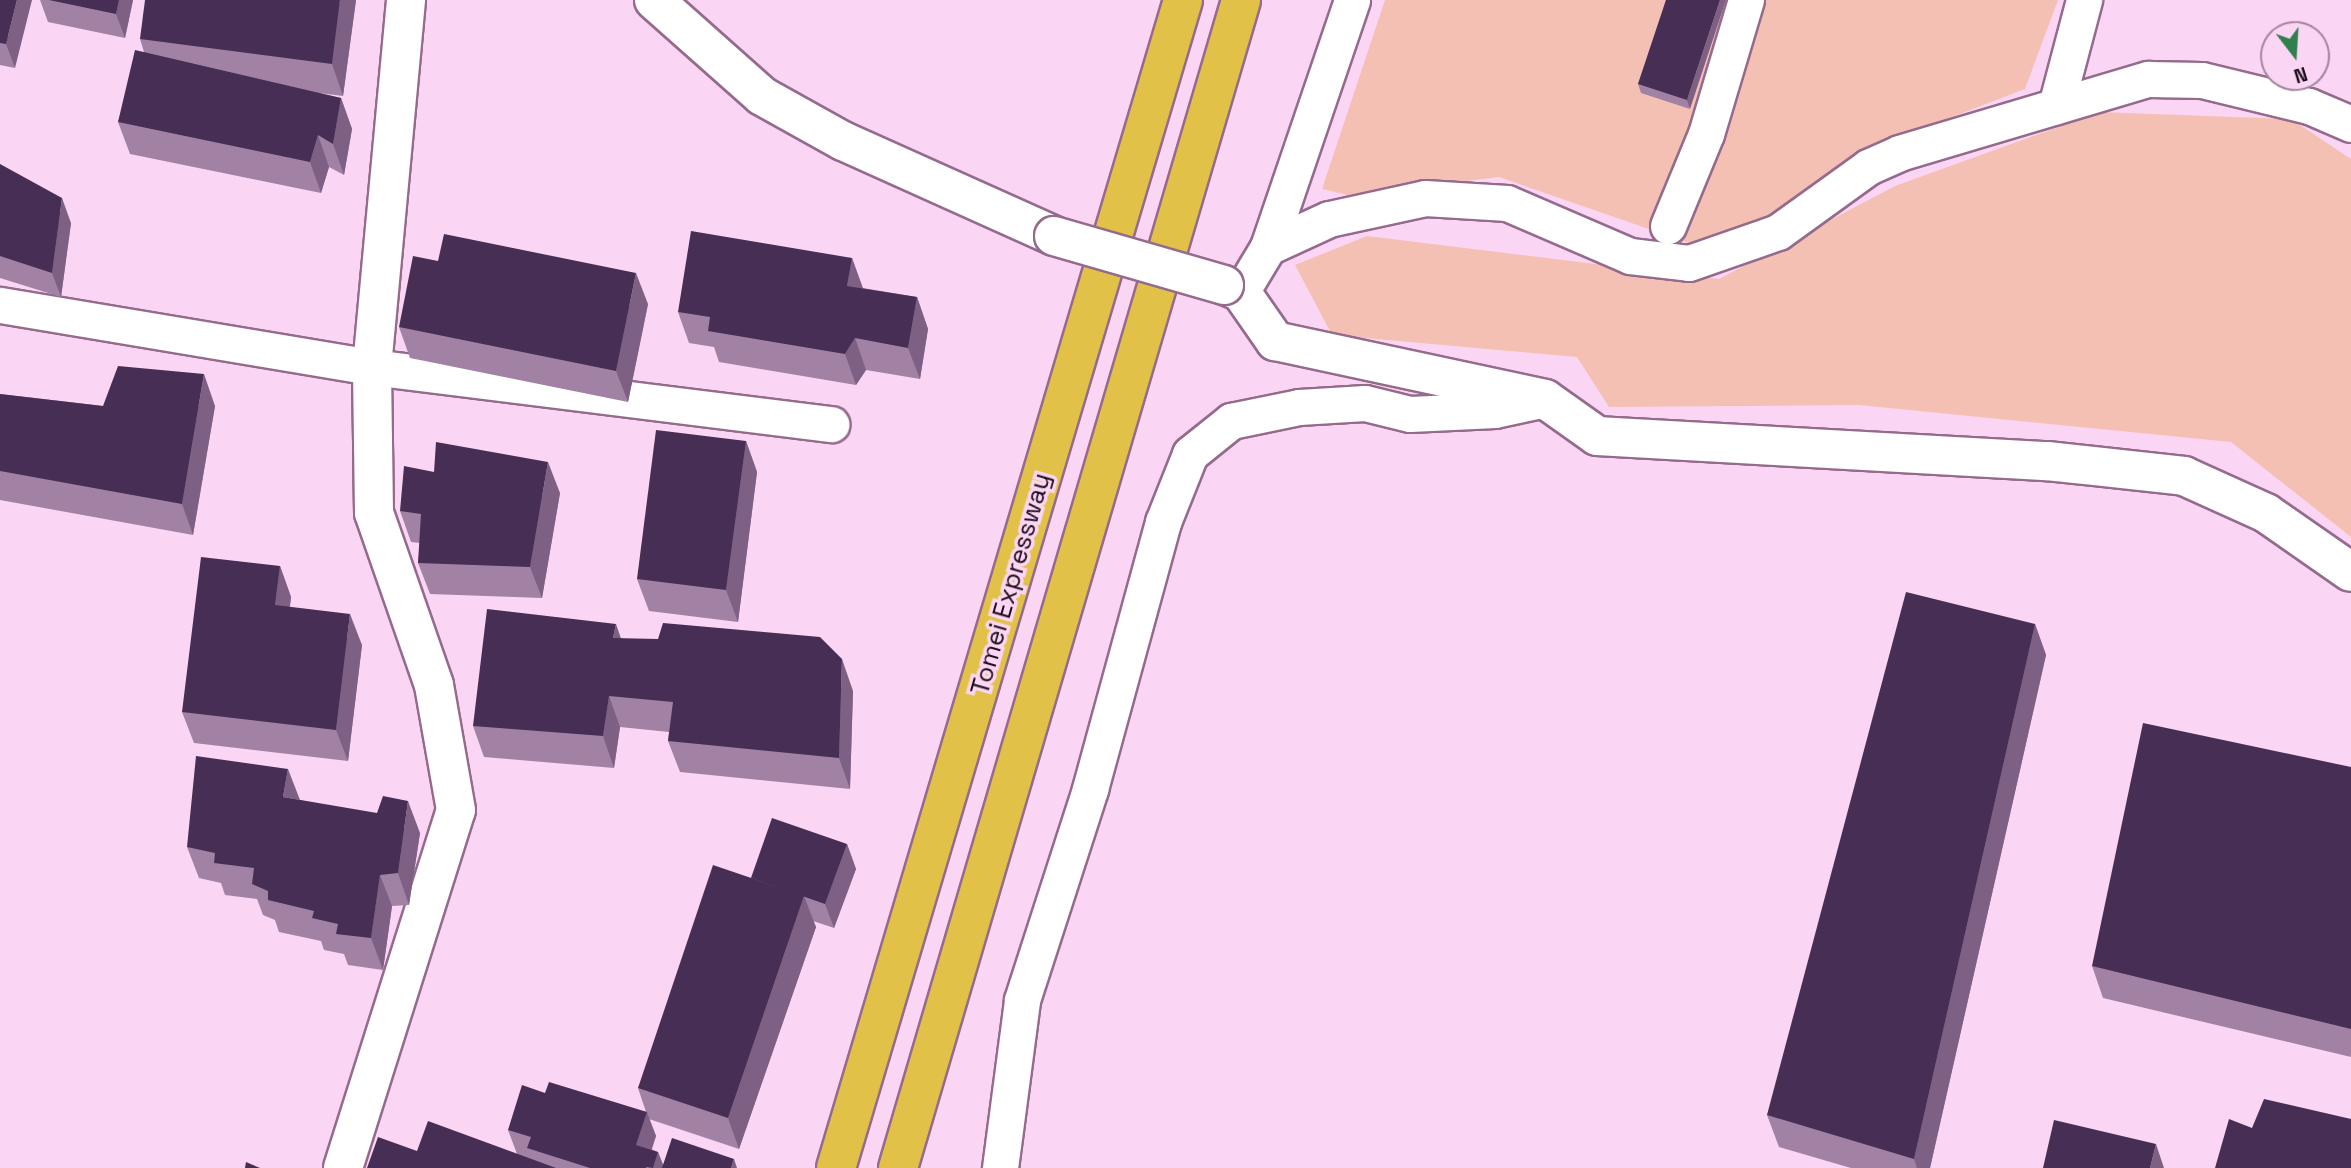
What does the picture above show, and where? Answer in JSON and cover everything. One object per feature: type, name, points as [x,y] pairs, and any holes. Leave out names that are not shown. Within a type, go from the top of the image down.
[{"type":"highway","name":"Tomei Expressway","points":[[836,1168],[1183,0]]},
{"type":"highway","points":[[898,1168],[1241,0]]},
{"type":"street","points":[[343,1168],[456,810],[434,685],[374,513],[372,367],[406,0]]},
{"type":"street","points":[[654,0],[762,96],[843,142],[1054,236],[1233,288],[1275,341],[1545,399],[1597,436],[2048,461],[2184,476],[2266,513],[2351,572]]},
{"type":"street","points":[[1233,288],[1268,247],[1352,0]]},
{"type":"street","points":[[1668,226],[1706,134],[1745,0]]},
{"type":"street","points":[[2056,106],[2084,0]]},
{"type":"street","points":[[1268,247],[1329,219],[1425,198],[1507,202],[1630,256],[1689,263],[1778,232],[1868,167],[1899,153],[2148,79],[2202,79],[2309,106],[2351,124]]},
{"type":"street","points":[[0,305],[372,367],[831,424]]},
{"type":"street","points":[[1000,1168],[1022,1000],[1090,789],[1163,522],[1190,454],[1231,421],[1299,407],[1365,403],[1410,414],[1495,410],[1545,399]]},
{"type":"shaded area","points":[[1385,0],[2058,0],[2025,89],[1892,140],[1778,216],[1695,245],[1499,177],[1348,195],[1322,189]]},
{"type":"shaded area","points":[[2100,112],[2291,119],[2351,159],[2351,537],[2231,442],[1859,405],[1609,407],[1577,357],[1332,335],[1295,265],[1367,236],[1719,279],[1895,186]]},
{"type":"building","points":[[0,0],[17,0],[6,44],[0,43]]},
{"type":"building","points":[[49,0],[119,0],[116,14]]},
{"type":"building","points":[[145,0],[340,0],[332,64],[140,39]]},
{"type":"building","points":[[1666,0],[1720,0],[1687,100],[1638,84]]},
{"type":"building","points":[[135,50],[341,98],[333,144],[318,135],[310,162],[118,122]]},
{"type":"building","points":[[0,164],[62,198],[52,273],[0,256]]},
{"type":"building","points":[[691,231],[852,258],[847,286],[917,297],[908,348],[855,338],[845,354],[708,331],[710,317],[678,312]]},
{"type":"building","points":[[444,234],[636,273],[616,371],[399,327],[413,256],[438,261]]},
{"type":"building","points":[[118,366],[204,374],[182,504],[0,471],[0,394],[103,406]]},
{"type":"building","points":[[656,430],[746,441],[726,590],[637,579]]},
{"type":"building","points":[[436,442],[548,462],[530,567],[418,563],[421,514],[400,511],[404,466],[434,472]]},
{"type":"building","points":[[201,557],[280,566],[275,605],[350,614],[336,730],[182,712]]},
{"type":"building","points":[[1906,592],[2035,624],[1914,1159],[1767,1115]]},
{"type":"building","points":[[487,609],[616,624],[613,638],[658,639],[663,623],[820,637],[842,659],[839,758],[668,741],[673,702],[609,696],[603,736],[473,726]]},
{"type":"building","points":[[2143,723],[2351,767],[2351,1029],[2092,966]]},
{"type":"building","points":[[196,756],[288,769],[283,797],[377,813],[383,796],[408,801],[398,873],[380,875],[371,938],[336,934],[338,924],[312,918],[314,911],[268,900],[268,891],[252,884],[254,868],[214,863],[215,853],[187,847]]},
{"type":"building","points":[[772,818],[847,844],[825,904],[751,878]]},
{"type":"building","points":[[713,865],[804,896],[728,1118],[638,1088]]},
{"type":"building","points":[[549,1082],[647,1112],[636,1145],[658,1152],[653,1168],[590,1168],[527,1148],[531,1137],[508,1130],[522,1085],[545,1093]]},
{"type":"building","points":[[2264,1099],[2351,1119],[2351,1168],[2215,1168],[2229,1119],[2252,1128]]},
{"type":"building","points":[[2054,1120],[2156,1144],[2150,1168],[2043,1168]]},
{"type":"building","points":[[428,1121],[556,1168],[367,1168],[378,1137],[417,1151]]},
{"type":"building","points":[[672,1138],[734,1159],[731,1168],[662,1168]]},
{"type":"building","points":[[246,1162],[260,1168],[245,1168]]}]
